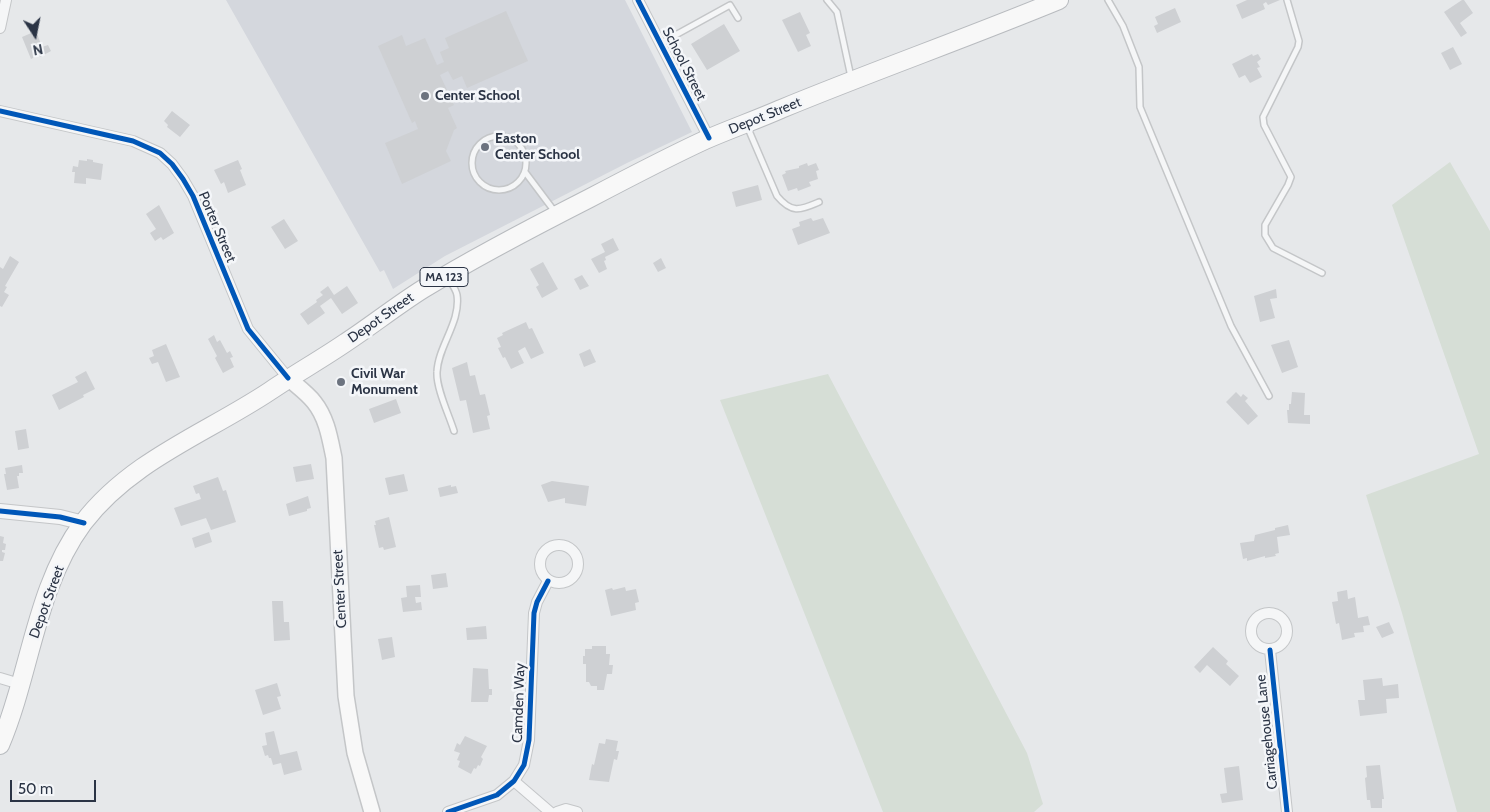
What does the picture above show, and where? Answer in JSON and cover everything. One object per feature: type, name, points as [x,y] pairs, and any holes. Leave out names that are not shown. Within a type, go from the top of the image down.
[{"type":"highway","name":"Depot Street","points":[[0,745],[9,722],[45,598],[60,563],[84,523],[112,492],[149,462],[269,392],[421,291],[525,230],[709,138],[852,80],[994,27],[1059,0]]},
{"type":"main road","name":"Center Street","points":[[288,378],[313,400],[321,412],[334,458],[344,677],[348,716],[355,752],[372,812]]},
{"type":"street","points":[[0,28],[6,0]]},
{"type":"street","name":"School Street","points":[[638,0],[709,138]]},
{"type":"street","name":"Porter Street","points":[[0,111],[133,141],[152,148],[166,159],[178,171],[193,196],[248,329],[288,378]]},
{"type":"street","points":[[0,511],[60,517],[84,523]]},
{"type":"street","name":"Camden Way","points":[[448,812],[493,797],[514,781],[522,771],[528,750],[534,613],[537,602],[548,581]]},
{"type":"street","name":"Carriagehouse Lane","points":[[1270,650],[1287,812]]},
{"type":"street","points":[[0,678],[20,684]]},
{"type":"street","points":[[514,781],[550,812]]},
{"type":"street","points":[[557,812],[566,809],[577,812]]},
{"type":"lane","points":[[827,0],[837,12],[852,80]]},
{"type":"lane","points":[[1108,0],[1123,26],[1140,67],[1140,107],[1232,326],[1269,396]]},
{"type":"lane","points":[[1287,0],[1299,41],[1298,48],[1263,117],[1264,125],[1291,177],[1265,224],[1265,234],[1272,248],[1322,273]]},
{"type":"lane","points":[[660,43],[730,5],[738,18]]},
{"type":"lane","points":[[746,124],[777,196],[785,206],[799,210],[819,202]]},
{"type":"lane","points":[[525,172],[514,186],[496,190],[488,188],[480,183],[475,176],[472,158],[480,142],[488,138],[497,135],[506,136],[514,140],[521,146],[525,154],[525,172],[557,214]]},
{"type":"lane","points":[[447,276],[457,293],[458,308],[439,358],[436,374],[454,431]]},
{"type":"shaded area","name":"Easton Center School","points":[[226,0],[625,0],[692,132],[445,256],[393,289],[384,270],[380,272]]},
{"type":"shaded area","points":[[1450,162],[1490,231],[1490,812],[1457,812],[1402,613],[1366,495],[1479,454],[1392,205]]},
{"type":"shaded area","points":[[828,374],[1027,753],[1043,804],[1034,812],[883,812],[720,400]]},
{"type":"building","points":[[1247,0],[1280,0],[1268,5],[1266,2],[1263,4],[1265,9],[1242,19],[1236,5]]},
{"type":"building","points":[[1464,0],[1473,13],[1460,23],[1467,33],[1461,37],[1444,12]]},
{"type":"building","points":[[1175,8],[1181,22],[1157,33],[1154,26],[1158,24],[1155,17]]},
{"type":"building","name":"Center School","points":[[506,11],[528,61],[467,88],[462,76],[453,80],[448,71],[440,75],[454,105],[448,108],[457,128],[454,130],[446,151],[451,161],[402,184],[385,143],[418,129],[415,121],[412,123],[378,46],[402,35],[406,46],[425,38],[437,65],[444,62],[440,52],[449,48],[445,38]]},
{"type":"building","points":[[800,12],[810,33],[806,35],[811,46],[798,52],[782,20]]},
{"type":"building","points":[[724,24],[740,51],[707,70],[691,44]]},
{"type":"building","points":[[36,31],[42,47],[48,45],[51,51],[31,59],[22,37]]},
{"type":"building","points":[[1453,47],[1462,64],[1450,70],[1441,53]]},
{"type":"building","points":[[1252,54],[1253,56],[1258,54],[1261,59],[1257,62],[1260,67],[1257,68],[1262,77],[1250,83],[1245,75],[1239,78],[1232,64]]},
{"type":"building","points":[[172,111],[190,125],[180,137],[167,127],[168,125],[164,121]]},
{"type":"building","points":[[87,159],[103,164],[101,180],[86,178],[86,184],[74,183],[75,172],[72,172],[73,166],[78,167],[79,160],[87,161]]},
{"type":"building","points":[[238,160],[246,185],[228,193],[224,182],[221,184],[214,170]]},
{"type":"building","points":[[807,163],[808,166],[816,163],[819,170],[816,171],[818,179],[809,182],[811,186],[798,191],[797,188],[788,191],[782,175],[786,173],[785,171],[799,168],[799,166]]},
{"type":"building","points":[[758,185],[762,200],[736,207],[732,192]]},
{"type":"building","points":[[159,205],[174,233],[163,240],[161,237],[155,241],[150,233],[156,229],[146,214]]},
{"type":"building","points":[[811,218],[813,221],[823,218],[830,233],[798,245],[792,229],[800,226],[799,222]]},
{"type":"building","points":[[284,219],[298,241],[285,249],[271,227]]},
{"type":"building","points":[[613,238],[619,250],[605,257],[606,260],[604,261],[607,269],[599,273],[591,259],[605,252],[601,244]]},
{"type":"building","points":[[10,256],[19,262],[5,286],[7,287],[4,292],[9,295],[2,307],[0,306],[0,267],[3,269]]},
{"type":"building","points":[[661,258],[666,268],[658,272],[653,263]]},
{"type":"building","points":[[543,262],[558,289],[542,298],[536,287],[539,285],[530,269]]},
{"type":"building","points":[[582,275],[589,286],[580,290],[574,279]]},
{"type":"building","points":[[328,286],[334,295],[347,286],[358,303],[342,314],[331,298],[320,306],[325,313],[308,325],[300,314],[317,302],[316,300],[323,295],[320,292]]},
{"type":"building","points":[[1276,289],[1277,298],[1270,299],[1275,318],[1260,322],[1254,296]]},
{"type":"building","points":[[526,322],[529,329],[532,328],[544,353],[531,359],[525,347],[518,351],[524,363],[511,369],[498,348],[501,347],[497,338],[503,335],[502,333]]},
{"type":"building","points":[[214,335],[217,342],[220,340],[227,353],[230,351],[233,357],[230,358],[234,367],[223,373],[208,339]]},
{"type":"building","points":[[1289,340],[1298,367],[1282,373],[1271,345]]},
{"type":"building","points":[[166,344],[180,377],[166,382],[158,362],[152,364],[149,358],[154,356],[152,350]]},
{"type":"building","points":[[590,349],[596,362],[584,367],[579,354]]},
{"type":"building","points":[[467,362],[470,376],[475,375],[480,395],[485,394],[490,415],[487,416],[490,429],[473,433],[466,400],[460,401],[452,368]]},
{"type":"building","points":[[86,371],[95,389],[59,410],[52,395],[78,382],[75,377]]},
{"type":"building","points":[[1236,392],[1241,397],[1243,394],[1248,398],[1245,401],[1258,416],[1248,425],[1226,402]]},
{"type":"building","points":[[1292,392],[1305,393],[1304,415],[1310,415],[1310,424],[1288,423],[1287,410],[1289,410],[1289,404],[1291,404]]},
{"type":"building","points":[[396,399],[401,413],[374,423],[369,409]]},
{"type":"building","points":[[26,429],[29,448],[18,450],[15,431]]},
{"type":"building","points":[[311,464],[314,479],[296,482],[293,467]]},
{"type":"building","points":[[22,465],[23,473],[19,473],[19,476],[17,476],[19,488],[7,490],[4,474],[6,474],[5,468]]},
{"type":"building","points":[[404,474],[408,491],[389,495],[385,478]]},
{"type":"building","points":[[218,477],[223,491],[226,490],[236,522],[211,530],[206,518],[181,526],[174,508],[201,499],[199,493],[196,494],[193,486]]},
{"type":"building","points":[[552,481],[589,486],[586,506],[565,503],[565,498],[548,502],[541,485]]},
{"type":"building","points":[[451,485],[451,487],[456,486],[458,493],[440,497],[438,488]]},
{"type":"building","points":[[308,496],[311,508],[289,516],[286,504]]},
{"type":"building","points":[[389,517],[396,547],[384,550],[383,547],[379,548],[374,525],[376,525],[375,521]]},
{"type":"building","points":[[1288,525],[1290,535],[1277,537],[1279,553],[1275,554],[1276,556],[1265,558],[1265,556],[1247,561],[1247,558],[1243,559],[1240,543],[1254,541],[1255,535]]},
{"type":"building","points":[[209,532],[212,542],[195,548],[192,538]]},
{"type":"building","points":[[0,536],[4,537],[3,543],[6,544],[5,550],[2,550],[5,553],[3,561],[0,561]]},
{"type":"building","points":[[446,573],[448,587],[433,589],[431,575]]},
{"type":"building","points":[[420,585],[421,597],[415,597],[416,603],[421,602],[422,610],[403,612],[401,598],[407,597],[406,586]]},
{"type":"building","points":[[625,587],[626,591],[636,589],[639,602],[635,603],[636,610],[611,616],[605,590]]},
{"type":"building","points":[[1347,590],[1348,599],[1355,597],[1358,618],[1368,616],[1370,625],[1363,626],[1364,632],[1354,633],[1355,637],[1342,640],[1339,623],[1336,624],[1332,602],[1338,601],[1337,592]]},
{"type":"building","points":[[272,601],[283,601],[284,622],[289,622],[290,640],[274,641]]},
{"type":"building","points":[[1389,622],[1394,633],[1382,638],[1376,627]]},
{"type":"building","points":[[486,626],[487,639],[467,640],[466,628]]},
{"type":"building","points":[[392,637],[395,657],[382,660],[378,639]]},
{"type":"building","points":[[592,646],[606,646],[606,654],[610,654],[609,665],[613,665],[612,674],[607,674],[604,690],[597,690],[597,686],[591,686],[589,682],[586,682],[586,664],[583,664],[583,656],[585,656],[585,649],[592,649]]},
{"type":"building","points":[[1213,647],[1228,661],[1226,664],[1239,676],[1230,686],[1207,665],[1200,673],[1194,667]]},
{"type":"building","points":[[473,668],[488,669],[489,689],[492,689],[492,695],[489,695],[488,702],[471,702]]},
{"type":"building","points":[[1382,678],[1383,686],[1398,684],[1399,698],[1386,699],[1387,713],[1360,716],[1358,700],[1365,700],[1363,680]]},
{"type":"building","points":[[277,683],[281,696],[277,697],[281,709],[263,715],[255,690]]},
{"type":"building","points":[[274,731],[280,755],[297,751],[302,770],[284,775],[281,763],[273,765],[271,758],[268,755],[265,756],[262,746],[267,745],[265,733]]},
{"type":"building","points":[[465,736],[487,746],[481,757],[483,759],[480,766],[478,765],[476,769],[474,768],[471,774],[458,767],[460,761],[457,760],[460,753],[454,751],[457,743],[460,745]]},
{"type":"building","points":[[606,739],[618,741],[616,751],[619,751],[617,760],[614,759],[609,782],[589,780],[599,743],[605,744]]},
{"type":"building","points":[[1380,765],[1384,799],[1382,799],[1382,808],[1371,808],[1370,800],[1367,800],[1366,766]]},
{"type":"building","points":[[1239,766],[1243,800],[1222,803],[1220,794],[1227,793],[1224,768]]},
{"type":"cycle path","points":[[638,0],[709,138]]},
{"type":"cycle path","points":[[0,111],[133,141],[160,153],[172,164],[193,196],[248,329],[288,378]]},
{"type":"cycle path","points":[[0,511],[60,517],[84,523]]},
{"type":"cycle path","points":[[448,812],[497,795],[514,781],[524,765],[529,740],[534,613],[537,602],[548,581]]},
{"type":"cycle path","points":[[1270,650],[1287,812]]},
{"type":"place","name":"Center School","points":[[425,96]]},
{"type":"place","name":"Easton Center School","points":[[485,147]]},
{"type":"place","name":"Civil War Monument","points":[[341,382]]}]
